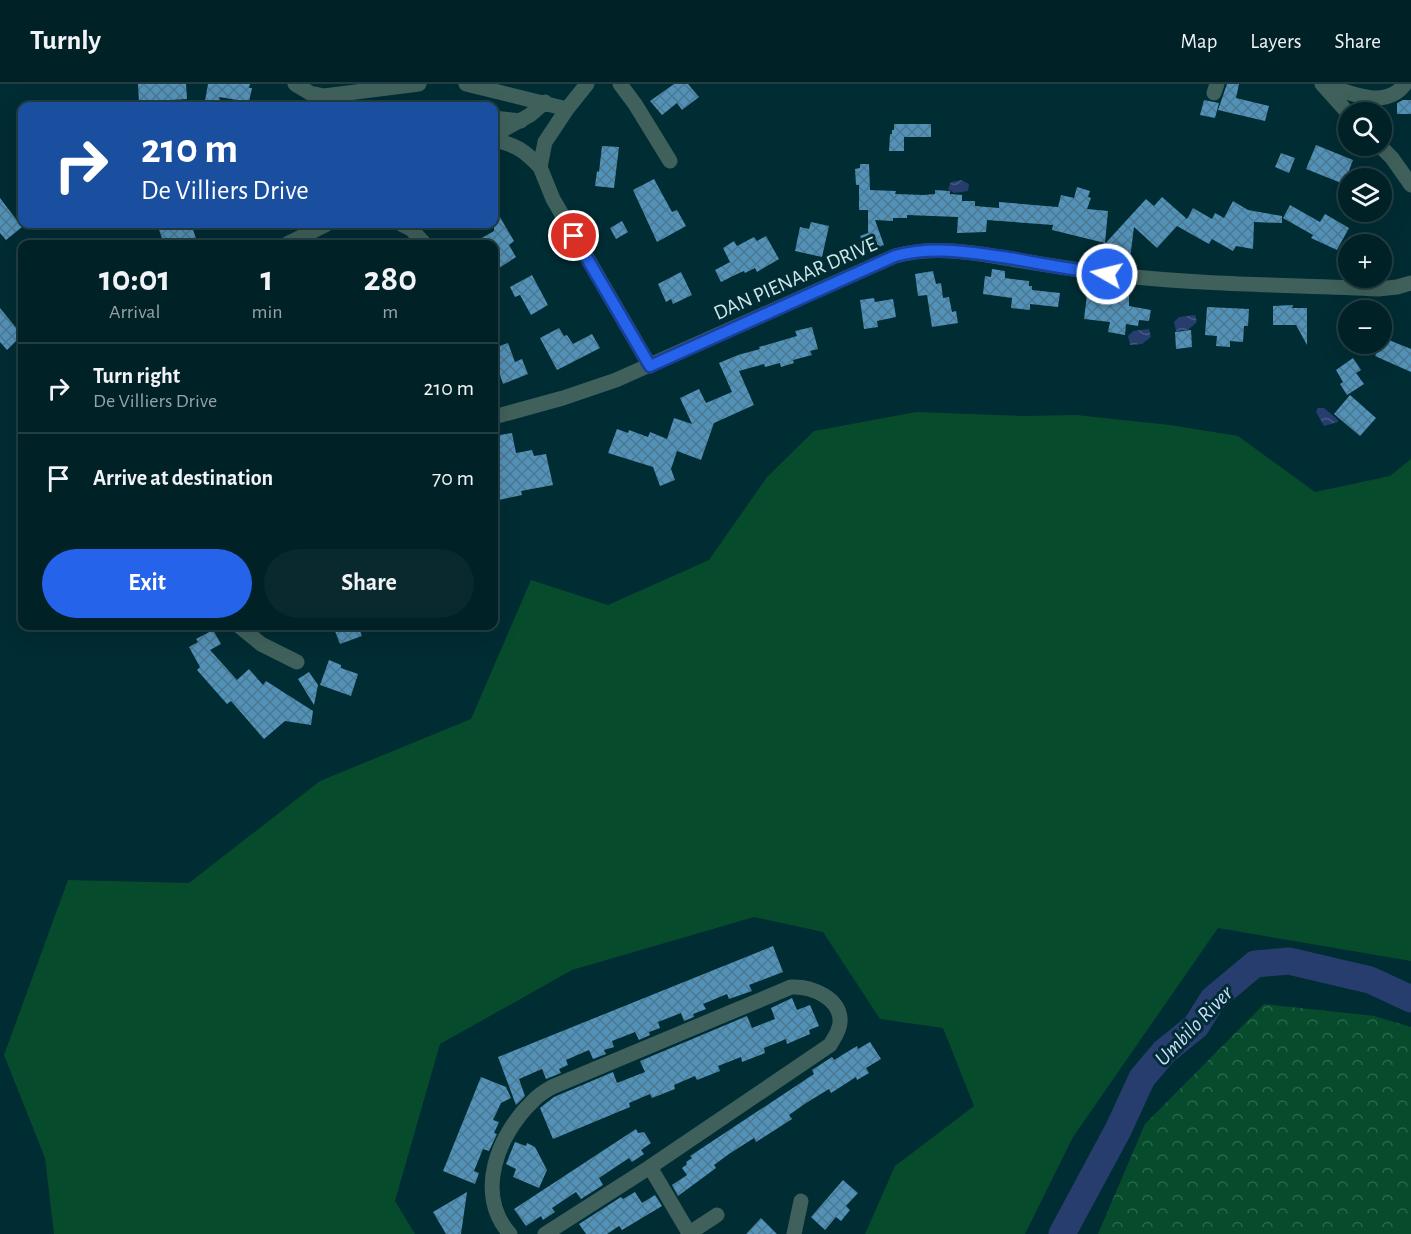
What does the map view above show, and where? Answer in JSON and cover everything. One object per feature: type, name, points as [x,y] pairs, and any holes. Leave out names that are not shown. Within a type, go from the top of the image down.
[{"type":"street","points":[[295,84],[310,93],[324,96],[419,84]]},
{"type":"street","points":[[466,84],[567,109]]},
{"type":"street","points":[[540,167],[546,142],[567,109],[587,84]]},
{"type":"street","points":[[620,84],[670,161]]},
{"type":"street","points":[[1322,84],[1371,98],[1383,99],[1396,94],[1405,84]]},
{"type":"street","points":[[1322,84],[1338,102]]},
{"type":"street","points":[[498,133],[521,121],[544,102]]},
{"type":"street","points":[[498,118],[521,121]]},
{"type":"street","points":[[498,141],[525,151],[540,167],[553,199],[650,366]]},
{"type":"street","points":[[1390,156],[1411,185]]},
{"type":"street","points":[[295,240],[319,228]]},
{"type":"street","points":[[409,228],[421,240]]},
{"type":"street","name":"DAN PIENAAR DRIVE","points":[[498,416],[616,380],[895,256],[915,251],[939,250],[974,253],[1155,279],[1378,289],[1396,288],[1411,283]]},
{"type":"street","points":[[244,630],[261,644],[297,662]]},
{"type":"street","points":[[510,1234],[497,1216],[493,1198],[492,1178],[496,1157],[519,1117],[543,1093],[580,1075],[791,987],[815,990],[837,1008],[840,1024],[830,1045],[650,1167],[544,1234]]},
{"type":"street","points":[[650,1167],[688,1234],[717,1215]]},
{"type":"street","points":[[794,1234],[801,1201]]},
{"type":"green space","points":[[916,412],[1022,416],[1076,415],[1170,425],[1238,436],[1315,492],[1390,476],[1411,459],[1411,961],[1218,928],[1073,1137],[1025,1234],[865,1234],[895,1166],[974,1106],[943,1028],[880,1019],[823,932],[754,917],[572,970],[440,1044],[395,1201],[415,1234],[54,1234],[45,1158],[4,1055],[68,880],[189,883],[320,781],[471,719],[531,580],[608,605],[709,560],[767,477],[814,431]]},
{"type":"green space","points":[[1264,1004],[1374,1016],[1411,1027],[1411,1234],[1098,1234],[1145,1124]]},
{"type":"water","points":[[961,180],[969,184],[968,191],[954,193],[948,189],[951,182]]},
{"type":"water","points":[[1195,315],[1197,322],[1188,330],[1176,331],[1174,322],[1179,317]]},
{"type":"water","points":[[1149,329],[1151,337],[1142,344],[1130,345],[1128,336],[1133,331]]},
{"type":"water","points":[[1318,408],[1324,408],[1338,422],[1324,426],[1316,412]]},
{"type":"building","points":[[138,84],[186,84],[187,99],[139,102]]},
{"type":"building","points":[[208,84],[250,84],[249,88],[252,88],[249,102],[219,97],[221,102],[205,102]]},
{"type":"building","points":[[674,84],[688,84],[699,97],[682,110],[677,103],[662,115],[650,101]]},
{"type":"building","points":[[1227,84],[1239,84],[1236,98],[1269,106],[1265,121],[1218,110]]},
{"type":"building","points":[[1204,100],[1219,103],[1215,118],[1200,115]]},
{"type":"building","points":[[1411,100],[1411,114],[1397,114],[1397,103]]},
{"type":"building","points":[[894,124],[931,124],[931,137],[904,137],[904,151],[889,151],[890,134],[894,130]]},
{"type":"building","points":[[1316,145],[1338,154],[1338,156],[1353,160],[1350,168],[1338,168],[1338,182],[1306,169]]},
{"type":"building","points":[[602,146],[619,147],[614,188],[595,186]]},
{"type":"building","points":[[1281,153],[1295,158],[1289,173],[1275,167]]},
{"type":"building","points":[[860,164],[869,164],[870,190],[924,195],[935,194],[935,190],[950,191],[950,194],[962,195],[962,201],[975,201],[975,206],[999,208],[999,202],[1058,207],[1061,195],[1074,198],[1077,187],[1090,191],[1088,197],[1091,198],[1087,209],[1108,211],[1105,243],[1052,230],[1053,225],[987,220],[986,232],[957,233],[958,217],[907,215],[907,218],[893,218],[893,221],[875,220],[884,245],[866,252],[860,236],[868,233],[868,210],[859,210],[859,185],[856,185],[855,169],[860,168]]},
{"type":"building","points":[[654,179],[672,212],[677,210],[686,226],[657,242],[633,190]]},
{"type":"building","points":[[1162,197],[1187,219],[1193,208],[1212,219],[1215,213],[1224,218],[1233,201],[1248,210],[1282,216],[1282,223],[1254,222],[1253,249],[1236,246],[1233,251],[1212,239],[1209,244],[1177,226],[1157,248],[1134,227],[1130,259],[1112,256],[1113,247],[1103,246],[1146,199],[1154,206]]},
{"type":"building","points":[[0,198],[18,222],[18,228],[21,228],[6,240],[0,233]]},
{"type":"building","points":[[1290,205],[1320,222],[1325,214],[1349,228],[1346,234],[1338,234],[1337,250],[1311,238],[1313,235],[1283,218]]},
{"type":"building","points":[[498,214],[514,241],[509,245],[516,257],[499,268],[498,240],[478,240],[494,231],[494,228],[498,228]]},
{"type":"building","points":[[622,221],[628,232],[616,239],[610,228]]},
{"type":"building","points":[[811,222],[829,226],[822,257],[795,251],[800,227],[809,229]]},
{"type":"building","points":[[158,228],[192,228],[197,240],[163,240]]},
{"type":"building","points":[[766,236],[779,259],[757,272],[755,268],[745,273],[744,271],[721,282],[715,270],[730,262],[723,248],[734,241],[737,246],[754,237],[757,241]]},
{"type":"building","points":[[992,269],[1005,271],[1005,278],[1029,281],[1032,290],[1060,293],[1058,307],[1030,304],[1030,310],[1011,308],[1012,298],[983,294],[985,276],[991,277]]},
{"type":"building","points":[[933,271],[936,284],[941,283],[943,298],[949,297],[952,312],[956,311],[958,323],[932,327],[927,295],[918,296],[915,274]]},
{"type":"building","points":[[681,272],[692,295],[673,304],[671,299],[666,302],[658,284]]},
{"type":"building","points":[[532,275],[548,305],[531,315],[520,295],[515,297],[510,287]]},
{"type":"building","points":[[1107,290],[1129,293],[1129,306],[1151,310],[1149,321],[1139,320],[1138,326],[1126,324],[1125,335],[1108,332],[1110,322],[1084,319],[1087,295],[1106,298]]},
{"type":"building","points":[[874,298],[875,302],[893,299],[896,317],[877,321],[878,327],[864,329],[860,300]]},
{"type":"building","points":[[1293,305],[1292,308],[1307,308],[1307,345],[1296,325],[1273,325],[1273,306]]},
{"type":"building","points":[[1207,307],[1249,309],[1248,326],[1244,326],[1243,342],[1230,341],[1230,347],[1216,346],[1217,336],[1205,335]]},
{"type":"building","points":[[0,308],[18,330],[18,339],[7,350],[0,342]]},
{"type":"building","points":[[812,327],[818,349],[810,351],[812,355],[793,360],[794,363],[781,367],[780,363],[765,367],[764,364],[739,371],[754,405],[714,423],[701,460],[677,451],[671,469],[675,480],[660,486],[653,467],[608,453],[617,429],[628,433],[629,430],[648,437],[650,432],[667,439],[674,418],[692,424],[680,398],[699,389],[706,403],[732,392],[719,363],[760,349],[759,347],[797,336],[795,331]]},
{"type":"building","points":[[559,328],[573,344],[592,334],[600,348],[557,370],[540,338]]},
{"type":"building","points":[[1191,330],[1192,347],[1176,349],[1175,332]]},
{"type":"building","points":[[1392,341],[1411,349],[1411,372],[1375,356],[1376,354],[1392,354]]},
{"type":"building","points":[[508,343],[515,362],[522,359],[528,374],[503,384],[498,369],[498,347]]},
{"type":"building","points":[[1353,358],[1361,370],[1356,373],[1364,384],[1347,395],[1340,384],[1343,382],[1336,370]]},
{"type":"building","points":[[1350,395],[1376,418],[1360,436],[1334,414]]},
{"type":"building","points":[[512,433],[516,453],[532,450],[534,456],[546,454],[553,485],[521,491],[522,495],[498,500],[498,435]]},
{"type":"building","points":[[213,630],[221,644],[210,650],[237,680],[249,669],[263,685],[266,681],[313,711],[311,725],[285,721],[264,739],[231,701],[227,704],[197,670],[200,667],[189,647],[198,642],[196,639]]},
{"type":"building","points":[[335,630],[360,630],[362,636],[340,644]]},
{"type":"building","points":[[329,660],[341,665],[341,668],[358,674],[351,696],[320,685]]},
{"type":"building","points":[[309,672],[318,685],[314,705],[298,679]]},
{"type":"building","points":[[773,946],[783,972],[749,985],[752,991],[729,999],[727,994],[703,1004],[706,1009],[693,1014],[694,1017],[684,1021],[681,1013],[658,1022],[660,1028],[649,1032],[650,1035],[639,1040],[635,1032],[612,1041],[614,1047],[604,1050],[606,1054],[593,1059],[589,1050],[566,1060],[568,1065],[559,1069],[561,1073],[546,1079],[542,1069],[519,1079],[525,1096],[516,1105],[498,1057]]},
{"type":"building","points":[[792,998],[797,1010],[810,1005],[819,1026],[809,1030],[810,1034],[787,1044],[786,1039],[764,1048],[765,1053],[742,1062],[741,1057],[718,1066],[720,1071],[697,1080],[695,1076],[674,1085],[675,1089],[652,1098],[650,1094],[629,1103],[630,1107],[553,1139],[540,1108],[554,1097],[613,1072],[617,1083],[645,1072],[640,1061],[747,1016],[752,1028],[775,1019],[771,1008]]},
{"type":"building","points":[[870,1042],[881,1059],[866,1068],[869,1073],[857,1080],[856,1077],[831,1093],[829,1089],[806,1103],[789,1115],[792,1119],[756,1142],[754,1138],[729,1154],[714,1165],[716,1168],[678,1196],[672,1185],[687,1175],[682,1168],[692,1158],[690,1156],[814,1074],[812,1070],[832,1057],[834,1060],[857,1046],[858,1049]]},
{"type":"building","points":[[481,1077],[506,1087],[511,1098],[501,1103],[493,1120],[499,1122],[494,1133],[497,1134],[489,1151],[483,1149],[474,1171],[479,1173],[475,1184],[443,1171]]},
{"type":"building","points":[[636,1129],[638,1133],[644,1132],[651,1143],[641,1150],[644,1154],[632,1162],[629,1158],[599,1178],[603,1185],[581,1199],[576,1192],[552,1208],[555,1212],[543,1220],[541,1216],[526,1226],[514,1209]]},
{"type":"building","points":[[515,1142],[526,1146],[527,1143],[535,1147],[547,1170],[539,1188],[513,1177],[516,1169],[506,1164]]},
{"type":"building","points":[[843,1180],[858,1193],[846,1206],[850,1210],[841,1221],[836,1217],[825,1230],[811,1217]]},
{"type":"building","points":[[467,1192],[461,1234],[446,1234],[433,1212]]},
{"type":"building","points":[[635,1192],[642,1203],[655,1195],[662,1206],[622,1230],[619,1226],[607,1234],[586,1234],[579,1224],[621,1197],[623,1199]]},
{"type":"building","points":[[761,1218],[777,1234],[746,1234]]},
{"type":"waterway","name":"Umbilo River","points":[[1062,1234],[1118,1130],[1142,1078],[1164,1052],[1196,1026],[1213,999],[1255,964],[1289,961],[1370,980],[1411,999]]},
{"type":"route","points":[[574,236],[650,366],[895,256],[915,251],[939,250],[974,253],[1107,274]]}]
